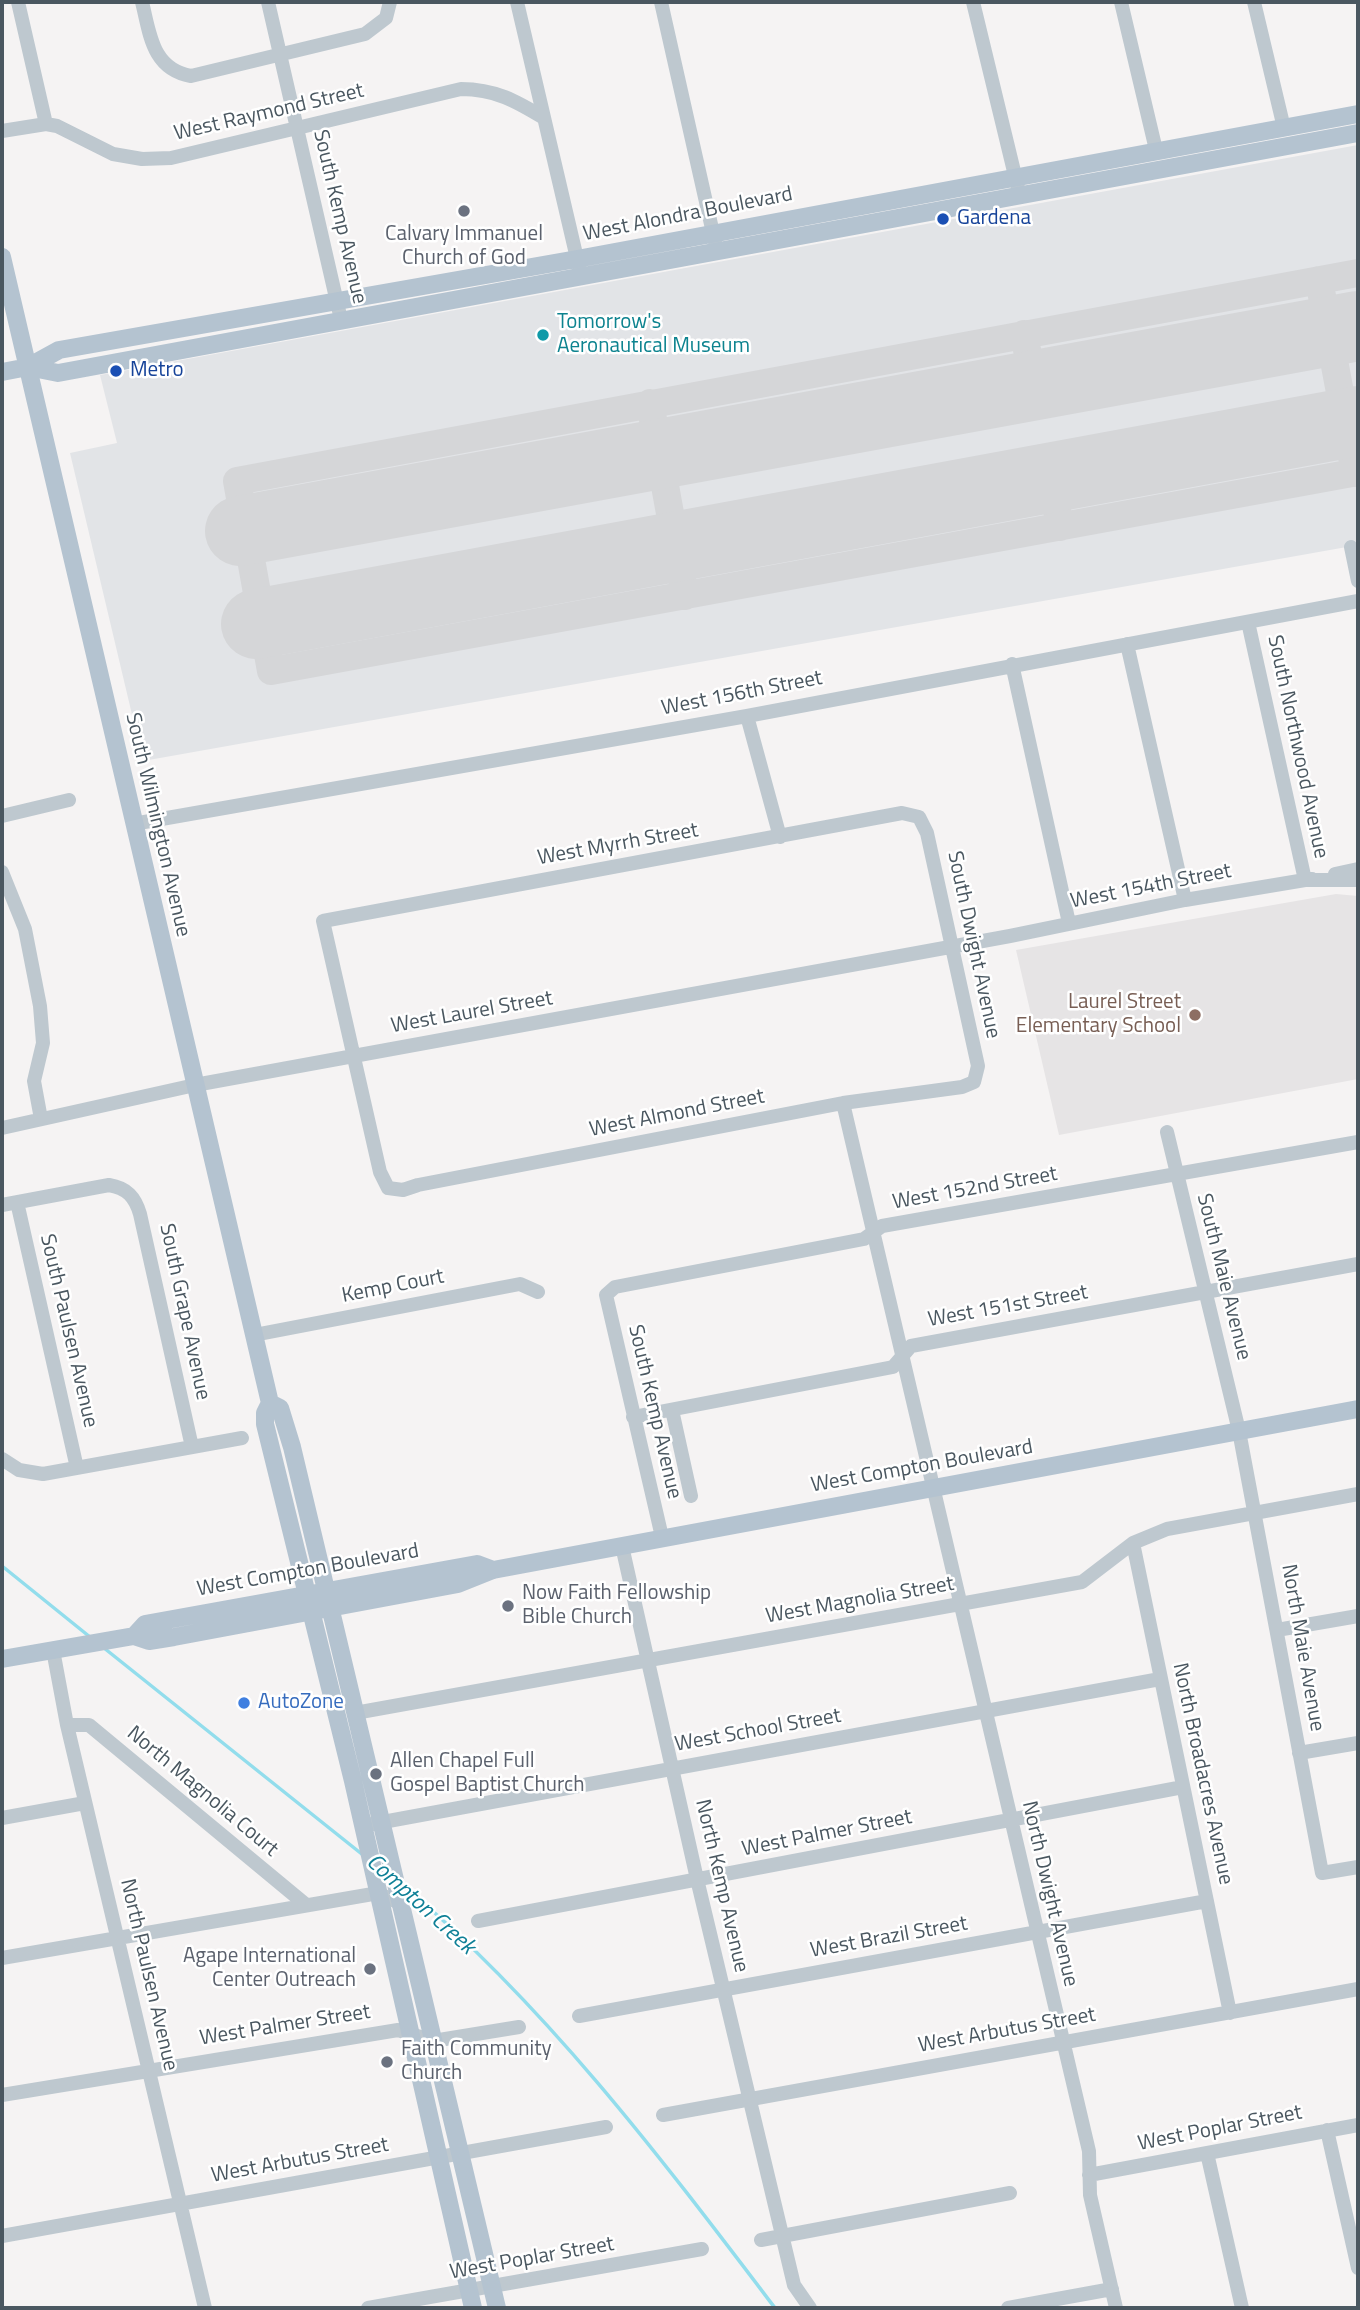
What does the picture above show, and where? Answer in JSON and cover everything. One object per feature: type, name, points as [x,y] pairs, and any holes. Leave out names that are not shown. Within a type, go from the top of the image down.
[{"type":"main road","name":"West Alondra Boulevard","points":[[28,367],[58,373],[341,319],[579,267],[715,233],[1015,175],[1358,114]]},
{"type":"main road","name":"West Alondra Boulevard","points":[[2,372],[28,367],[59,350],[336,299],[715,251],[1358,133]]},
{"type":"main road","name":"South Wilmington Avenue","points":[[2,257],[270,1403],[265,1413],[265,1424],[364,1829],[471,2300]]},
{"type":"main road","name":"South Wilmington Avenue","points":[[270,1403],[280,1408],[292,1447],[497,2308]]},
{"type":"main road","name":"West Compton Boulevard","points":[[2,1659],[134,1636],[149,1641],[174,1637],[310,1602],[458,1584],[494,1570],[1358,1409]]},
{"type":"street","points":[[2,131],[46,124],[18,2]]},
{"type":"street","points":[[142,2],[158,58],[179,74],[191,76],[365,34],[386,18],[390,2]]},
{"type":"street","name":"South Kemp Avenue","points":[[268,2],[341,319]]},
{"type":"street","points":[[517,2],[579,267]]},
{"type":"street","points":[[661,2],[715,233],[715,251]]},
{"type":"street","points":[[973,2],[1019,196]]},
{"type":"street","points":[[1121,2],[1156,150]]},
{"type":"street","points":[[1254,2],[1284,128]]},
{"type":"street","name":"West Raymond Street","points":[[46,124],[57,126],[113,154],[142,159],[170,158],[461,89],[487,89],[512,98],[544,118]]},
{"type":"street","points":[[1350,547],[1358,581]]},
{"type":"street","name":"West 156th Street","points":[[133,824],[747,716],[1358,600]]},
{"type":"street","name":"South Northwood Avenue","points":[[1248,622],[1305,880]]},
{"type":"street","points":[[1127,644],[1185,900]]},
{"type":"street","points":[[1012,664],[1069,923]]},
{"type":"street","points":[[747,716],[780,837]]},
{"type":"street","points":[[2,816],[69,800]]},
{"type":"street","name":"West Myrrh Street","points":[[353,1057],[323,920],[902,814],[919,817]]},
{"type":"street","name":"South Dwight Avenue","points":[[919,817],[927,833],[978,1066],[974,1082]]},
{"type":"street","points":[[1305,880],[1358,869]]},
{"type":"street","points":[[2,872],[25,929],[40,1003],[43,1042],[34,1082],[41,1119]]},
{"type":"street","name":"West 154th Street","points":[[952,947],[1185,900],[1305,880],[1358,880]]},
{"type":"street","name":"West Laurel Street","points":[[2,1128],[195,1085],[952,947]]},
{"type":"street","name":"West Almond Street","points":[[353,1057],[380,1172],[388,1188],[403,1191],[418,1185],[843,1103],[962,1087],[974,1082]]},
{"type":"street","points":[[843,1103],[932,1489]]},
{"type":"street","name":"South Maie Avenue","points":[[1167,1132],[1240,1431]]},
{"type":"street","name":"West 152nd Street","points":[[606,1295],[615,1287],[864,1239],[882,1226],[1358,1142]]},
{"type":"street","name":"South Grape Avenue","points":[[17,1202],[97,1186],[129,1185],[141,1214],[192,1447]]},
{"type":"street","points":[[2,1205],[17,1202]]},
{"type":"street","name":"South Paulsen Avenue","points":[[17,1202],[77,1468]]},
{"type":"street","name":"West 151st Street","points":[[633,1417],[893,1367],[911,1346],[1358,1264]]},
{"type":"street","name":"Kemp Court","points":[[254,1335],[520,1284],[538,1292]]},
{"type":"street","name":"South Kemp Avenue","points":[[606,1295],[662,1538]]},
{"type":"street","points":[[672,1409],[691,1496]]},
{"type":"street","name":"North Maie Avenue","points":[[1240,1431],[1322,1873],[1358,1867]]},
{"type":"street","points":[[2,1459],[19,1470],[43,1474],[242,1438]]},
{"type":"street","name":"North Dwight Avenue","points":[[932,1489],[1011,1820],[1035,1933],[1089,2151],[1090,2195],[1116,2308]]},
{"type":"street","name":"West Magnolia Street","points":[[355,1713],[1082,1582],[1133,1543],[1167,1529],[1358,1494]]},
{"type":"street","name":"North Broadacres Avenue","points":[[1133,1543],[1230,2013]]},
{"type":"street","name":"North Kemp Avenue","points":[[622,1546],[697,1879],[752,2099],[794,2286],[810,2308]]},
{"type":"street","points":[[1277,1630],[1358,1616]]},
{"type":"street","name":"North Paulsen Avenue","points":[[53,1650],[85,1803],[205,2308]]},
{"type":"street","name":"West School Street","points":[[364,1829],[382,1823],[672,1767],[1160,1679]]},
{"type":"street","name":"North Magnolia Court","points":[[67,1725],[89,1725],[305,1904]]},
{"type":"street","points":[[1299,1753],[1358,1743]]},
{"type":"street","name":"West Palmer Street","points":[[478,1921],[1183,1787]]},
{"type":"street","points":[[2,1818],[85,1803]]},
{"type":"street","points":[[2,1958],[378,1893],[399,1903]]},
{"type":"street","name":"West Brazil Street","points":[[579,2016],[1207,1901]]},
{"type":"street","name":"West Arbutus Street","points":[[663,2115],[1358,1989]]},
{"type":"street","points":[[410,2033],[433,2042],[519,2027]]},
{"type":"street","name":"West Palmer Street","points":[[2,2095],[398,2030],[410,2033]]},
{"type":"street","name":"West Poplar Street","points":[[1089,2175],[1358,2125]]},
{"type":"street","name":"West Arbutus Street","points":[[2,2235],[607,2127]]},
{"type":"street","points":[[1327,2130],[1358,2268]]},
{"type":"street","points":[[1206,2152],[1242,2308]]},
{"type":"street","points":[[761,2240],[1010,2193]]},
{"type":"street","name":"West Poplar Street","points":[[368,2308],[471,2300],[491,2287],[702,2249]]},
{"type":"street","points":[[1008,2308],[1112,2289]]},
{"type":"shaded area","points":[[1358,145],[1358,545],[143,761],[70,453],[117,443],[100,375]]},
{"type":"shaded area","name":"Laurel Street Elementary School","points":[[1336,894],[1358,896],[1358,1079],[1059,1135],[1016,950]]},
{"type":"waterway","name":"Compton Creek","points":[[2,1566],[90,1637]]},
{"type":"waterway","name":"Compton Creek","points":[[104,1648],[363,1855]]},
{"type":"waterway","name":"Compton Creek","points":[[403,1885],[456,1932],[506,1982],[601,2086],[775,2308]]},
{"type":"taxiway","points":[[1358,273],[237,481],[271,671],[1358,472]]},
{"type":"taxiway","points":[[1319,280],[1355,473]]},
{"type":"taxiway","points":[[1024,334],[1034,386]]},
{"type":"taxiway","points":[[650,403],[685,596]]},
{"type":"taxiway","points":[[1051,478],[1060,527]]},
{"type":"runway","points":[[240,531],[1358,326]]},
{"type":"runway","points":[[256,624],[1358,421]]},
{"type":"place","name":"Calvary Immanuel Church of God","points":[[464,211]]},
{"type":"place","name":"Gardena","points":[[943,219]]},
{"type":"place","name":"Tomorrow's Aeronautical Museum","points":[[543,335]]},
{"type":"place","name":"Metro","points":[[116,371]]},
{"type":"place","name":"Laurel Street Elementary School","points":[[1195,1015]]},
{"type":"place","name":"Now Faith Fellowship Bible Church","points":[[508,1606]]},
{"type":"place","name":"AutoZone","points":[[244,1703]]},
{"type":"place","name":"Allen Chapel Full Gospel Baptist Church","points":[[376,1774]]},
{"type":"place","name":"Agape International Center Outreach","points":[[370,1969]]},
{"type":"place","name":"Faith Community Church","points":[[387,2062]]}]
